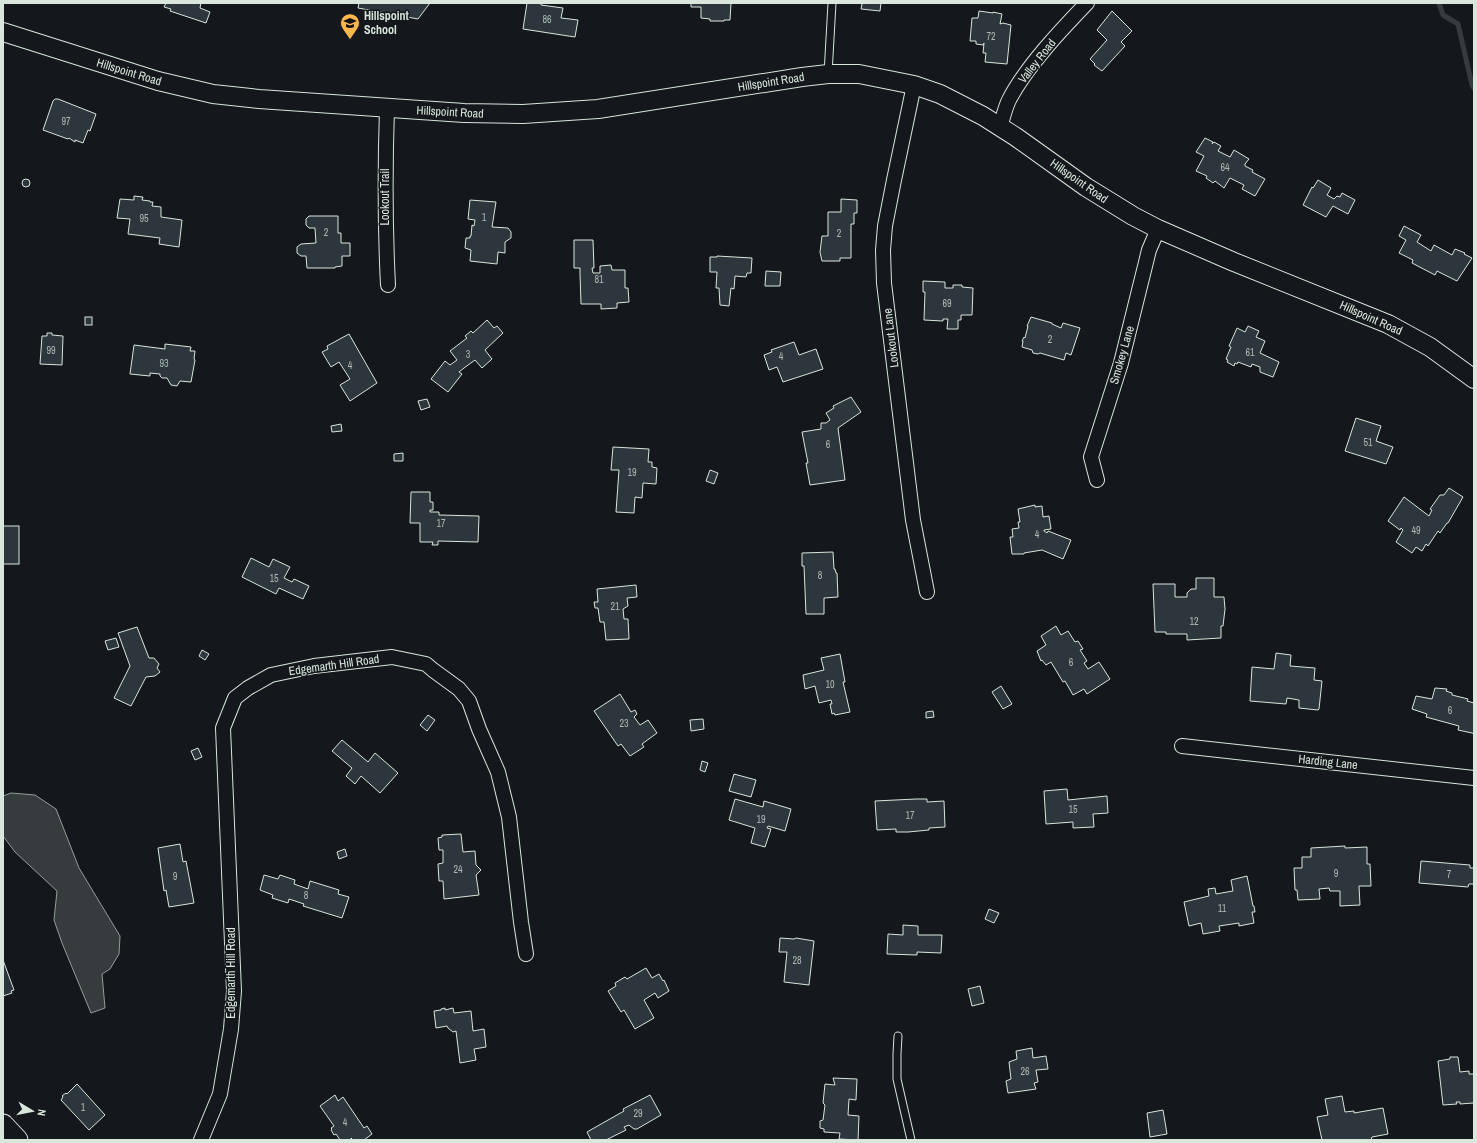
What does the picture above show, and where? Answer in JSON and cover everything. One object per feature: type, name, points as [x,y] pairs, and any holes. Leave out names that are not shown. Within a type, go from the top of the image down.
[{"type":"main road","points":[[3,1125],[17,1140]]},
{"type":"street","name":"Valley Road","points":[[1000,127],[1009,101],[1018,86],[1061,30],[1087,3]]},
{"type":"street","name":"Hillspoint Road","points":[[3,32],[145,78],[205,92],[245,98],[387,108],[495,114],[598,109],[828,74],[859,74],[914,85],[959,102],[1000,127],[1114,205],[1158,230],[1388,324],[1430,347],[1474,379]]},
{"type":"street","name":"Lookout Lane","points":[[914,85],[885,226],[883,250],[884,283],[913,520],[927,592]]},
{"type":"street","name":"Lookout Trail","points":[[387,108],[385,233],[388,285]]},
{"type":"street","name":"Smokey Lane","points":[[1097,480],[1091,457],[1121,362],[1149,250],[1158,230]]},
{"type":"street","name":"Edgemarth Hill Road","points":[[201,1140],[220,1094],[231,1029],[234,991],[223,728],[235,698],[248,688],[271,675],[314,666],[392,657],[426,664],[459,689],[469,701],[479,729],[498,772],[502,787],[509,818],[526,954]]},
{"type":"street","name":"Harding Lane","points":[[1182,746],[1474,778]]},
{"type":"lane","points":[[828,74],[832,3]]},
{"type":"lane","points":[[898,1036],[896,1054],[897,1079],[911,1140]]},
{"type":"shaded area","points":[[11,793],[35,795],[56,809],[79,868],[120,936],[119,954],[110,969],[102,974],[105,1008],[91,1013],[62,943],[54,920],[57,891],[15,852],[3,836],[3,796]]},
{"type":"building","points":[[166,3],[201,3],[200,8],[210,12],[206,23],[170,11],[171,9],[164,7]]},
{"type":"building","points":[[359,3],[430,3],[418,19],[358,8]]},
{"type":"building","points":[[527,3],[541,3],[541,5],[563,8],[561,18],[578,20],[575,37],[523,29]]},
{"type":"building","points":[[691,3],[731,3],[730,20],[710,21],[710,19],[701,18],[701,7],[691,7]]},
{"type":"building","points":[[860,3],[881,3],[880,11],[861,9],[862,4]]},
{"type":"building","points":[[979,11],[1002,14],[1000,24],[1003,23],[1011,25],[1007,64],[985,62],[986,53],[983,53],[984,43],[983,45],[976,44],[976,41],[970,41],[972,18],[978,18]]},
{"type":"building","points":[[1112,11],[1132,31],[1121,42],[1125,46],[1102,71],[1094,65],[1095,64],[1090,59],[1107,40],[1097,30]]},
{"type":"building","points":[[55,99],[96,114],[90,131],[88,130],[83,143],[75,140],[75,142],[69,138],[68,139],[43,130]]},
{"type":"building","points":[[1205,138],[1213,142],[1212,144],[1214,142],[1221,146],[1218,151],[1230,157],[1234,150],[1249,159],[1245,166],[1253,170],[1252,172],[1265,179],[1255,196],[1242,189],[1244,185],[1230,178],[1224,188],[1215,181],[1213,183],[1206,178],[1207,176],[1196,171],[1204,156],[1196,152]]},
{"type":"building","points":[[26,179],[29,180],[29,186],[26,187],[23,186],[22,183],[23,180]]},
{"type":"building","points":[[1318,180],[1331,188],[1327,195],[1334,199],[1337,196],[1340,197],[1342,193],[1355,200],[1348,214],[1333,206],[1326,217],[1303,205],[1312,187],[1313,188]]},
{"type":"building","points":[[134,196],[143,197],[142,200],[153,202],[152,206],[161,207],[161,217],[182,220],[179,247],[159,244],[160,238],[128,234],[130,219],[117,218],[120,199],[134,200]]},
{"type":"building","points":[[841,199],[857,200],[857,213],[854,213],[854,224],[851,224],[851,258],[840,258],[840,261],[822,261],[820,252],[822,236],[828,236],[828,212],[841,212]]},
{"type":"building","points":[[470,200],[496,202],[492,227],[508,228],[511,232],[511,238],[505,242],[505,253],[498,252],[497,264],[470,261],[471,250],[465,248],[466,238],[470,238],[471,236],[472,225],[474,226],[475,220],[468,219]]},
{"type":"building","points":[[309,216],[338,216],[338,233],[341,233],[341,243],[350,243],[350,256],[342,256],[342,266],[335,268],[307,268],[306,256],[301,256],[297,253],[297,247],[301,244],[316,243],[315,228],[309,228],[306,225],[306,219]]},
{"type":"building","points":[[1404,226],[1421,235],[1417,242],[1431,251],[1434,245],[1452,255],[1455,249],[1472,258],[1457,281],[1437,271],[1435,275],[1412,263],[1413,260],[1399,253],[1406,240],[1399,236]]},
{"type":"building","points":[[574,240],[593,240],[593,273],[600,273],[600,266],[611,265],[612,270],[625,270],[625,288],[628,288],[629,302],[617,303],[617,308],[601,309],[601,304],[581,304],[580,268],[574,268]]},
{"type":"building","points":[[710,257],[752,258],[751,273],[747,273],[746,277],[735,276],[734,289],[731,288],[729,306],[720,305],[719,288],[716,288],[717,272],[710,272]]},
{"type":"building","points":[[766,271],[781,272],[780,286],[765,286]]},
{"type":"building","points":[[923,281],[945,282],[945,288],[953,288],[953,285],[962,285],[962,287],[973,288],[972,315],[961,315],[961,320],[958,320],[958,329],[947,329],[948,319],[943,319],[943,321],[924,320],[925,292],[923,292]]},
{"type":"building","points":[[85,317],[92,317],[92,325],[85,325]]},
{"type":"building","points":[[1031,317],[1052,323],[1061,328],[1063,323],[1080,328],[1071,355],[1066,353],[1064,360],[1040,353],[1033,353],[1032,350],[1022,347],[1022,341],[1024,337],[1025,338],[1027,326]]},
{"type":"building","points":[[487,320],[494,328],[497,326],[503,333],[485,350],[492,359],[482,368],[475,360],[464,368],[459,372],[462,374],[448,392],[431,379],[445,361],[450,365],[457,360],[450,351],[467,338],[465,336],[471,331],[473,333]]},
{"type":"building","points":[[1248,326],[1259,331],[1256,337],[1265,341],[1260,353],[1279,362],[1273,377],[1260,372],[1260,367],[1252,364],[1251,367],[1238,362],[1237,364],[1235,363],[1234,366],[1227,362],[1228,360],[1226,359],[1231,347],[1229,346],[1237,328],[1245,332]]},
{"type":"building","points":[[47,333],[63,336],[62,365],[40,364],[42,336],[47,336]]},
{"type":"building","points":[[349,334],[377,383],[350,401],[340,385],[350,379],[339,362],[331,367],[322,352],[328,349],[327,346]]},
{"type":"building","points":[[794,342],[799,355],[816,349],[823,369],[783,382],[777,367],[769,370],[764,355],[772,352],[771,350]]},
{"type":"building","points":[[165,344],[191,347],[190,351],[195,351],[191,382],[180,381],[177,386],[171,385],[167,378],[162,378],[160,374],[150,373],[150,376],[130,374],[134,345],[165,349]]},
{"type":"building","points":[[851,397],[861,412],[838,428],[845,480],[810,485],[806,463],[808,463],[802,432],[821,429],[821,423],[826,423],[830,420],[826,413],[834,408],[833,406]]},
{"type":"building","points":[[427,399],[430,407],[421,410],[418,401]]},
{"type":"building","points":[[1356,418],[1381,426],[1376,441],[1393,447],[1386,464],[1345,451]]},
{"type":"building","points":[[341,424],[342,431],[332,432],[331,426]]},
{"type":"building","points":[[613,447],[649,449],[648,462],[652,462],[652,467],[657,468],[656,484],[643,483],[642,498],[635,497],[634,513],[616,512],[619,470],[611,470]]},
{"type":"building","points":[[403,453],[403,461],[394,461],[394,454]]},
{"type":"building","points":[[710,470],[718,473],[714,484],[706,481]]},
{"type":"building","points":[[1449,488],[1463,497],[1448,523],[1440,533],[1438,531],[1428,546],[1426,544],[1422,551],[1416,547],[1412,553],[1396,542],[1403,530],[1401,528],[1400,530],[1388,521],[1404,497],[1429,516],[1432,510],[1430,509],[1440,495],[1444,495]]},
{"type":"building","points":[[411,492],[430,492],[430,502],[433,502],[433,510],[430,510],[430,512],[439,512],[439,515],[479,516],[478,542],[438,541],[438,545],[432,545],[433,542],[420,542],[420,523],[410,523]]},
{"type":"building","points":[[1035,505],[1035,507],[1042,506],[1043,517],[1049,516],[1051,529],[1044,531],[1047,533],[1048,531],[1071,540],[1063,559],[1042,550],[1024,554],[1012,554],[1010,537],[1013,537],[1012,529],[1019,528],[1018,522],[1020,522],[1018,509]]},
{"type":"building","points":[[3,526],[19,526],[19,564],[3,564]]},
{"type":"building","points":[[833,552],[834,569],[837,573],[838,597],[824,598],[824,614],[806,614],[802,553]]},
{"type":"building","points":[[251,558],[269,567],[273,559],[290,567],[284,578],[292,582],[294,579],[309,586],[303,599],[279,588],[276,594],[242,577]]},
{"type":"building","points":[[1196,578],[1214,578],[1214,597],[1224,597],[1225,609],[1223,626],[1221,626],[1221,638],[1187,640],[1187,634],[1166,634],[1166,632],[1155,632],[1153,584],[1175,584],[1175,597],[1187,597],[1187,593],[1191,589],[1196,589]]},
{"type":"building","points":[[636,585],[637,597],[627,598],[628,606],[623,609],[624,619],[628,619],[629,639],[606,640],[604,622],[600,622],[598,608],[595,608],[594,602],[598,602],[597,589]]},
{"type":"building","points":[[1056,626],[1061,635],[1068,631],[1075,642],[1078,641],[1083,649],[1080,650],[1087,661],[1084,663],[1088,669],[1099,662],[1110,679],[1087,694],[1084,689],[1073,695],[1051,662],[1046,665],[1042,660],[1041,661],[1037,651],[1046,645],[1041,636]]},
{"type":"building","points":[[137,627],[149,658],[154,658],[159,664],[157,668],[160,672],[155,676],[146,677],[131,706],[114,698],[130,666],[118,633]]},
{"type":"building","points":[[116,638],[119,647],[108,650],[105,641]]},
{"type":"building","points":[[202,650],[209,654],[205,660],[199,656]]},
{"type":"building","points":[[1276,653],[1291,655],[1290,666],[1315,668],[1314,680],[1322,681],[1318,710],[1299,708],[1299,700],[1287,698],[1286,704],[1250,701],[1252,667],[1274,669]]},
{"type":"building","points":[[840,654],[845,682],[843,682],[850,712],[835,715],[834,713],[832,714],[830,704],[832,704],[831,700],[819,703],[815,686],[805,689],[803,675],[824,670],[821,658]]},
{"type":"building","points":[[1001,686],[1012,704],[1003,709],[992,692]]},
{"type":"building","points":[[1435,688],[1447,689],[1446,691],[1452,693],[1452,695],[1468,699],[1467,701],[1474,703],[1474,734],[1458,730],[1459,726],[1426,717],[1427,714],[1412,709],[1416,696],[1432,699]]},
{"type":"building","points":[[620,694],[631,712],[635,710],[637,714],[634,717],[640,725],[648,720],[657,733],[642,744],[644,747],[630,756],[621,744],[618,746],[594,711]]},
{"type":"building","points":[[933,711],[934,717],[926,718],[926,712]]},
{"type":"building","points":[[428,715],[435,720],[427,731],[420,725]]},
{"type":"building","points":[[703,719],[704,729],[691,731],[690,720]]},
{"type":"building","points":[[342,740],[368,762],[375,753],[398,773],[380,793],[361,776],[355,784],[346,776],[352,768],[332,751]]},
{"type":"building","points":[[198,748],[202,757],[195,760],[191,751]]},
{"type":"building","points":[[702,761],[708,763],[705,772],[700,770]]},
{"type":"building","points":[[734,774],[756,780],[751,797],[729,791]]},
{"type":"building","points":[[1067,789],[1068,800],[1107,796],[1108,813],[1093,814],[1094,827],[1073,828],[1073,822],[1046,824],[1044,791]]},
{"type":"building","points":[[735,799],[763,807],[764,801],[791,809],[785,831],[768,826],[767,828],[771,829],[765,847],[751,843],[755,828],[729,820]]},
{"type":"building","points":[[927,799],[927,802],[944,801],[945,827],[908,832],[896,832],[896,829],[877,830],[875,801]]},
{"type":"building","points":[[461,834],[463,852],[475,851],[476,865],[481,870],[476,875],[479,895],[444,899],[443,881],[439,881],[438,864],[443,863],[443,850],[439,850],[438,838],[442,837],[442,835]]},
{"type":"building","points":[[180,844],[183,862],[186,861],[194,903],[169,907],[166,890],[164,891],[158,848]]},
{"type":"building","points":[[1345,846],[1345,848],[1367,847],[1367,864],[1370,864],[1371,886],[1359,886],[1360,905],[1340,906],[1340,891],[1330,891],[1329,888],[1319,889],[1320,899],[1298,900],[1297,890],[1295,890],[1294,868],[1302,868],[1302,857],[1311,857],[1311,848]]},
{"type":"building","points":[[345,849],[347,856],[339,859],[337,852]]},
{"type":"building","points":[[1421,861],[1470,865],[1470,868],[1474,868],[1474,884],[1469,884],[1468,887],[1419,883]]},
{"type":"building","points":[[264,875],[278,879],[280,875],[295,880],[294,884],[308,889],[310,881],[339,890],[338,894],[349,897],[342,918],[303,906],[304,904],[289,899],[288,903],[272,898],[273,895],[260,890]]},
{"type":"building","points":[[1247,876],[1255,912],[1252,912],[1254,923],[1239,926],[1239,923],[1219,926],[1220,931],[1203,934],[1201,923],[1189,926],[1184,902],[1209,896],[1208,889],[1215,888],[1216,894],[1233,891],[1231,880]]},
{"type":"building","points":[[989,909],[999,913],[994,923],[985,919]]},
{"type":"building","points":[[903,925],[918,926],[918,935],[942,935],[941,953],[917,952],[917,955],[887,954],[888,934],[903,935]]},
{"type":"building","points":[[780,938],[796,938],[814,941],[809,985],[784,982],[787,952],[779,952]]},
{"type":"building","points":[[3,960],[14,990],[11,991],[12,993],[3,996]]},
{"type":"building","points":[[646,968],[652,978],[659,974],[663,981],[664,980],[669,991],[658,998],[655,993],[644,1000],[654,1018],[635,1029],[624,1010],[621,1012],[608,991],[616,986],[615,983],[625,977],[627,979]]},
{"type":"building","points":[[980,986],[984,1003],[972,1006],[968,989]]},
{"type":"building","points":[[445,1008],[445,1010],[453,1008],[454,1013],[471,1011],[473,1031],[484,1029],[486,1047],[474,1049],[476,1060],[460,1063],[456,1031],[453,1032],[447,1026],[436,1028],[434,1011]]},
{"type":"building","points":[[1032,1048],[1033,1058],[1046,1056],[1048,1069],[1036,1070],[1038,1082],[1034,1083],[1036,1089],[1008,1093],[1006,1081],[1011,1079],[1009,1062],[1017,1059],[1016,1051]]},
{"type":"building","points":[[1450,1057],[1458,1057],[1460,1072],[1469,1071],[1469,1074],[1474,1074],[1474,1104],[1460,1104],[1460,1102],[1456,1102],[1457,1104],[1443,1105],[1438,1061],[1450,1059]]},
{"type":"building","points":[[833,1078],[857,1079],[856,1100],[849,1099],[848,1115],[859,1116],[858,1140],[839,1139],[840,1133],[824,1132],[824,1129],[820,1128],[820,1121],[823,1120],[825,1105],[823,1103],[825,1084],[835,1085]]},
{"type":"building","points":[[77,1084],[105,1115],[89,1130],[61,1100],[63,1097],[62,1096],[66,1093],[67,1094]]},
{"type":"building","points":[[335,1095],[338,1101],[343,1097],[364,1128],[367,1126],[372,1134],[364,1140],[353,1140],[351,1138],[351,1140],[340,1140],[336,1134],[334,1135],[331,1128],[334,1126],[320,1106]]},
{"type":"building","points":[[650,1095],[661,1115],[637,1129],[634,1129],[629,1125],[624,1127],[626,1130],[606,1140],[591,1140],[587,1132],[624,1111],[623,1109]]},
{"type":"building","points":[[1342,1096],[1345,1112],[1354,1111],[1354,1113],[1383,1108],[1388,1134],[1372,1137],[1371,1140],[1322,1140],[1317,1117],[1328,1115],[1325,1099]]},
{"type":"building","points":[[1163,1110],[1167,1134],[1150,1137],[1147,1113]]},
{"type":"waterway","points":[[1439,3],[1443,15],[1458,24],[1472,85],[1474,88]]},
{"type":"place","name":"Hillspoint School","points":[[350,40]]}]
